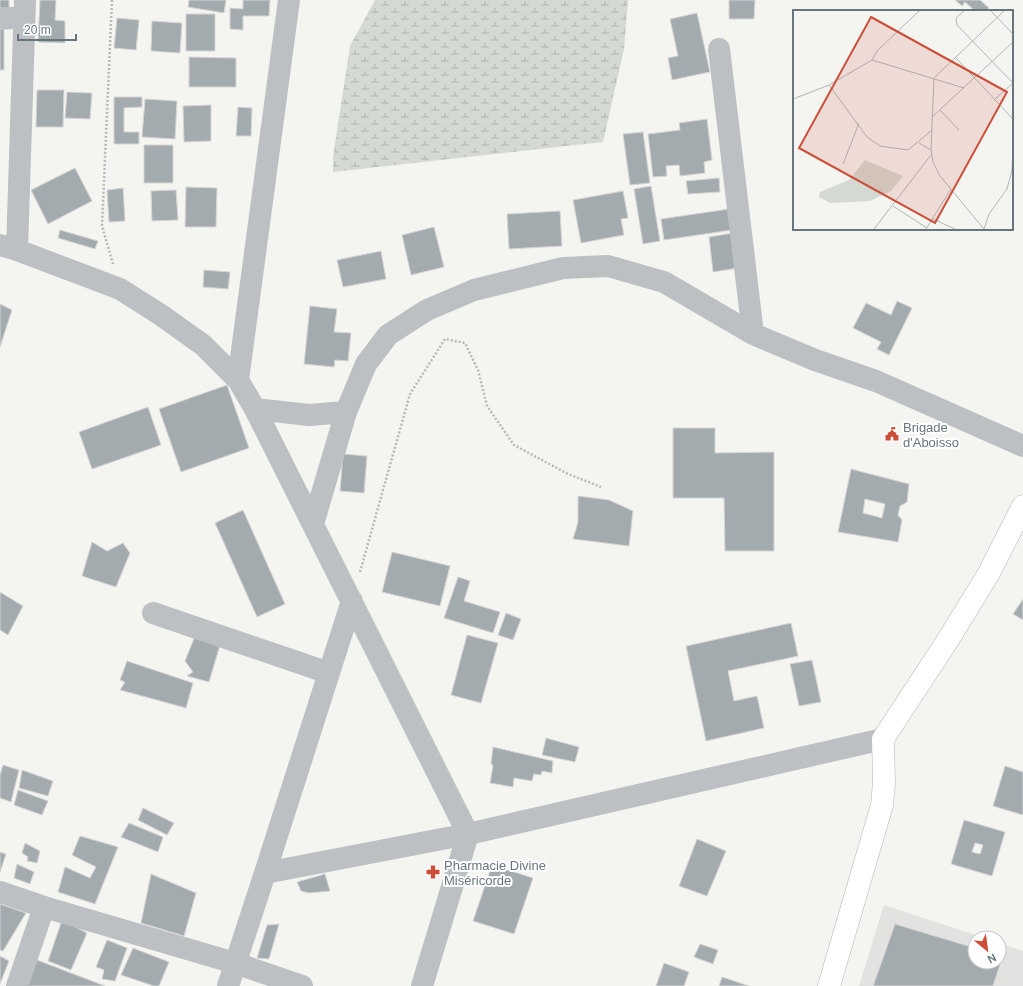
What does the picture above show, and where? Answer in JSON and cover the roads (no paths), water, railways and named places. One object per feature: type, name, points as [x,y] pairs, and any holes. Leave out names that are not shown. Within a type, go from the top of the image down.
[{"type":"main road","points":[[829,986],[882,805],[884,783],[883,739],[946,643],[989,573],[1023,506]]},
{"type":"street","points":[[238,380],[288,0]]},
{"type":"street","points":[[0,19],[24,9],[8,247],[120,289],[161,315],[203,345],[238,380],[255,409],[468,834],[422,986]]},
{"type":"street","points":[[719,49],[753,334]]},
{"type":"street","points":[[313,524],[346,412],[366,364],[388,335],[427,310],[474,290],[563,268],[608,266],[664,282],[753,334],[815,360],[876,381],[1023,446]]},
{"type":"street","points":[[255,409],[309,415],[346,412]]},
{"type":"street","points":[[228,986],[352,601]]},
{"type":"street","points":[[152,613],[329,673]]},
{"type":"street","points":[[265,873],[468,834],[883,739]]},
{"type":"street","points":[[0,892],[44,907],[235,963],[302,986]]},
{"type":"street","points":[[17,986],[44,907]]},
{"type":"place","name":"Brigade d'Aboisso","points":[[892,434]]},
{"type":"place","name":"Pharmacie Divine Miséricorde","points":[[433,872]]}]
